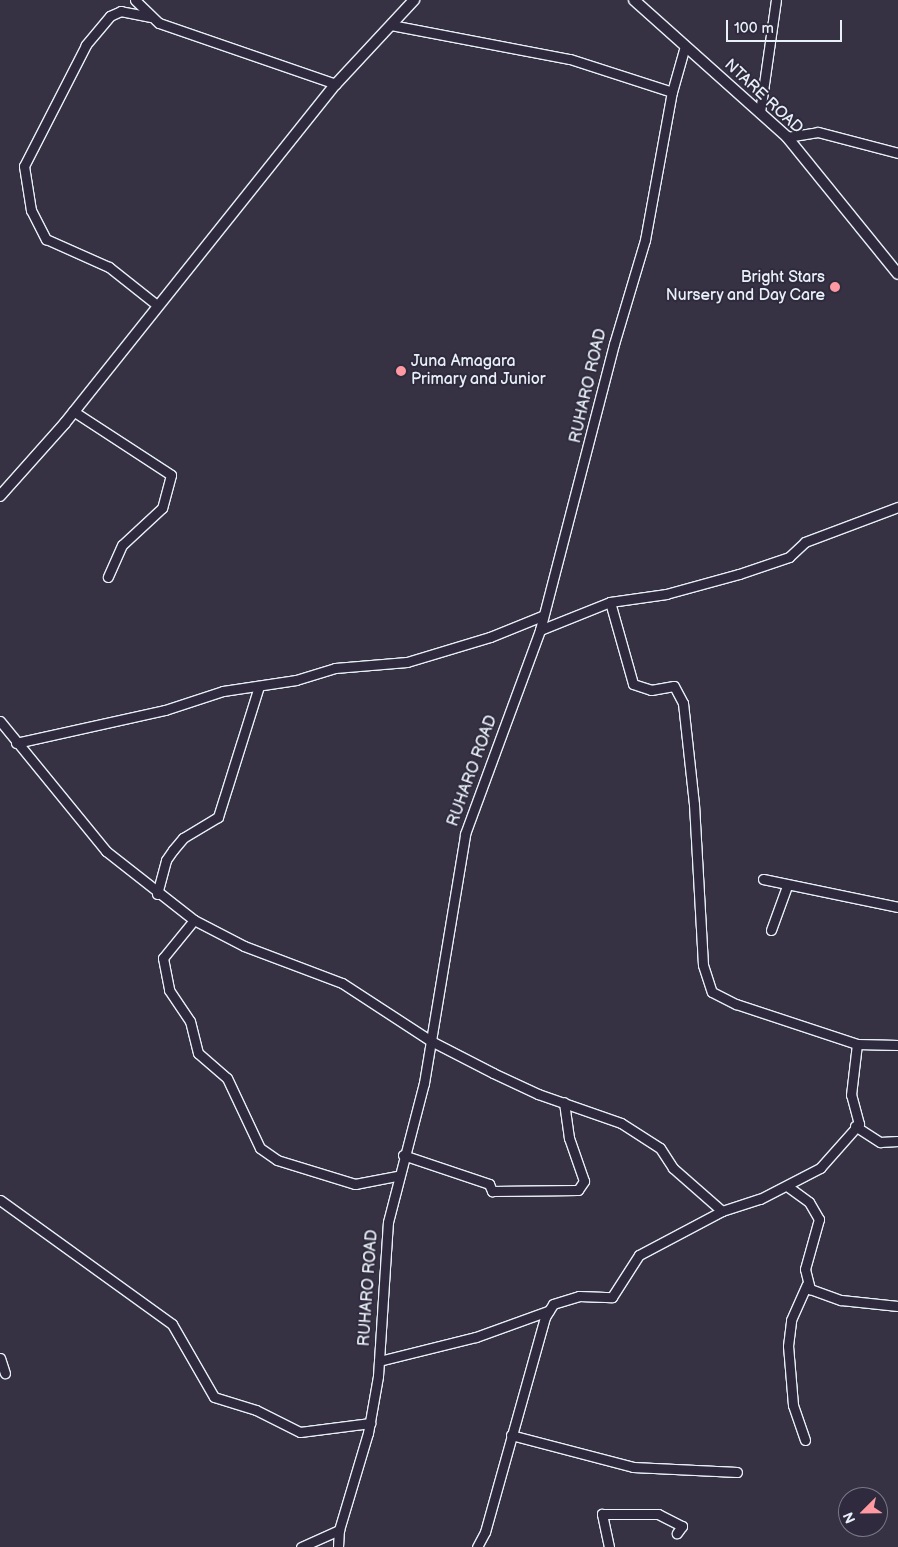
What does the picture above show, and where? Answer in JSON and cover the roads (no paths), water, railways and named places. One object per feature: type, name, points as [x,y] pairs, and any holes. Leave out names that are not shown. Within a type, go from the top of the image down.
[{"type":"main road","points":[[0,496],[74,411],[157,305],[254,190],[336,84],[414,0]]},
{"type":"main road","name":"NTARE ROAD","points":[[634,0],[787,137],[898,274]]},
{"type":"street","points":[[136,0],[150,17]]},
{"type":"street","points":[[760,112],[776,0]]},
{"type":"street","points":[[157,305],[109,267],[46,239],[31,210],[24,166],[86,46],[110,16],[121,11],[150,17],[187,34],[336,84]]},
{"type":"street","points":[[391,25],[570,59],[672,92]]},
{"type":"street","name":"RUHARO ROAD","points":[[338,1547],[339,1530],[370,1423],[379,1361],[384,1248],[397,1176],[418,1106],[431,1041],[469,817],[540,630],[542,616],[645,240],[672,92],[685,46]]},
{"type":"street","points":[[787,137],[818,132],[898,152]]},
{"type":"street","points":[[74,411],[171,475],[162,508],[122,545],[108,577]]},
{"type":"street","points":[[540,630],[610,602],[666,594],[739,574],[789,556],[805,542],[898,507]]},
{"type":"street","points":[[610,602],[634,684],[651,690],[674,686],[683,703],[694,804],[706,982],[712,992],[736,1004],[857,1044],[898,1045]]},
{"type":"street","points":[[16,743],[259,686],[296,680],[335,668],[407,662],[490,637],[542,616]]},
{"type":"street","points":[[158,894],[166,860],[173,850],[183,838],[218,818],[259,686]]},
{"type":"street","points":[[0,721],[16,743],[106,851],[158,894],[194,920],[244,946],[342,983],[431,1041],[538,1094],[621,1123],[660,1148],[673,1168],[722,1211]]},
{"type":"street","points":[[763,879],[787,886],[898,907]]},
{"type":"street","points":[[772,930],[787,886]]},
{"type":"street","points":[[194,920],[163,958],[169,990],[190,1021],[198,1053],[227,1078],[260,1148],[277,1160],[355,1184],[370,1184],[397,1176]]},
{"type":"street","points":[[379,1361],[476,1337],[548,1310],[562,1299],[612,1297],[639,1255],[722,1211],[787,1186],[820,1168],[855,1126],[859,1124],[851,1084],[857,1044]]},
{"type":"street","points":[[403,1155],[488,1184],[492,1191],[578,1190],[584,1181],[569,1138],[564,1102]]},
{"type":"street","points":[[855,1126],[880,1142],[898,1141]]},
{"type":"street","points":[[787,1186],[809,1202],[819,1219],[805,1270],[807,1284],[791,1320],[788,1346],[793,1405],[805,1440]]},
{"type":"street","points":[[0,1200],[172,1324],[214,1397],[256,1410],[300,1432],[370,1423]]},
{"type":"street","points":[[807,1284],[815,1292],[841,1300],[898,1306]]},
{"type":"street","points":[[477,1547],[485,1532],[548,1310]]},
{"type":"street","points":[[0,1358],[5,1374]]},
{"type":"street","points":[[511,1435],[634,1468],[737,1472]]},
{"type":"street","points":[[609,1547],[602,1514],[658,1514],[682,1526],[677,1533]]},
{"type":"street","points":[[301,1547],[339,1530]]},
{"type":"place","name":"Bright Stars Nursery and Day Care","points":[[835,287]]},
{"type":"place","name":"Juna Amagara Primary and Junior","points":[[401,371]]}]
